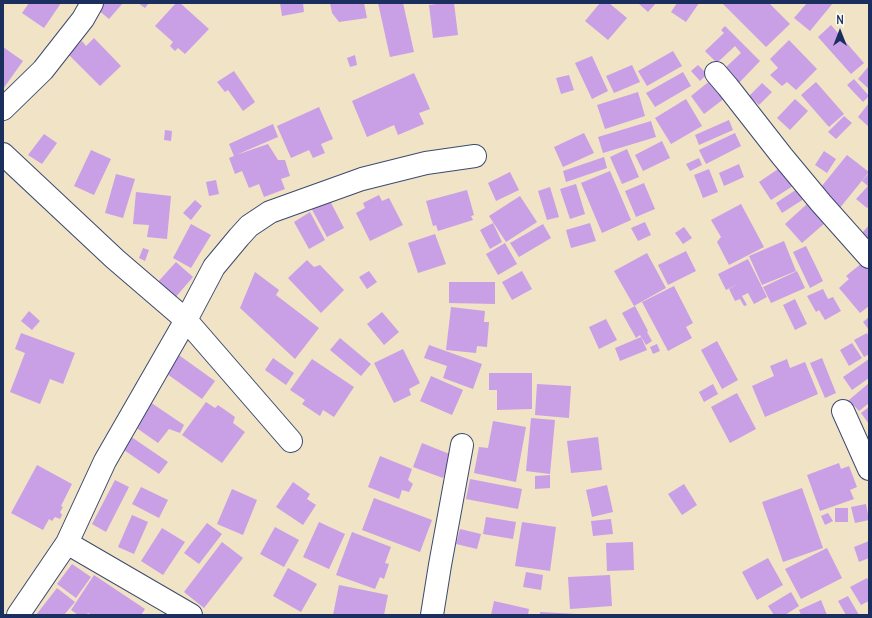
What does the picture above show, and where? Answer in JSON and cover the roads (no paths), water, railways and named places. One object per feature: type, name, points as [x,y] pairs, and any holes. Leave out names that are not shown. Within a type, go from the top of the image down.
[{"type":"street","points":[[3,109],[43,70],[83,19],[92,3]]},
{"type":"street","points":[[716,73],[820,203],[869,257]]},
{"type":"street","points":[[3,154],[115,259],[186,320],[291,441]]},
{"type":"street","points":[[18,615],[67,543],[105,461],[186,320],[214,267],[249,226],[270,212],[362,180],[426,163],[475,156]]},
{"type":"street","points":[[842,411],[869,469]]},
{"type":"street","points":[[432,615],[462,445]]},
{"type":"street","points":[[67,543],[191,615]]}]
